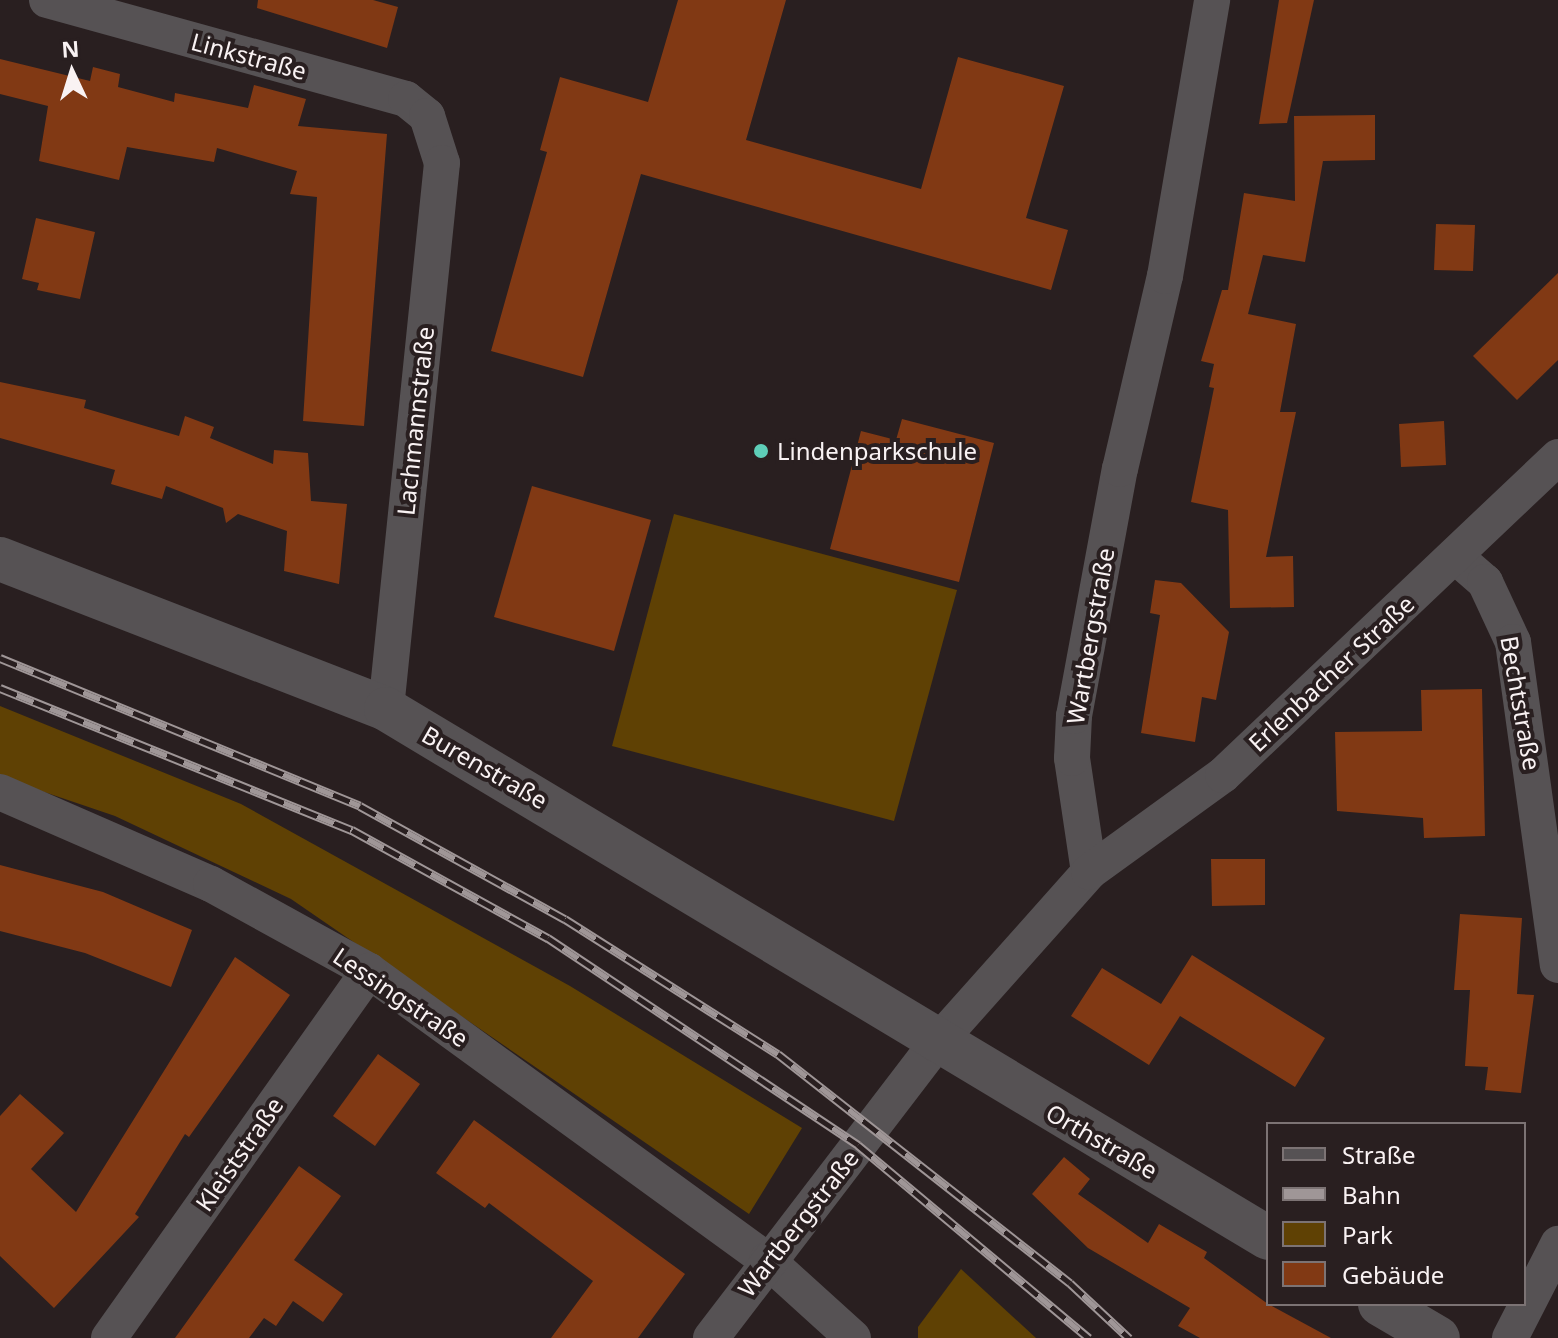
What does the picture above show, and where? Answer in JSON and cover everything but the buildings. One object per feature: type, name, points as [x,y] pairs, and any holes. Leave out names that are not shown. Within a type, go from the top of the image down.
[{"type":"street","name":"Linkstraße","points":[[47,0],[406,99],[427,116],[436,134]]},
{"type":"street","name":"Wartbergstraße","points":[[711,1338],[767,1260],[936,1044],[1089,872],[1072,758],[1074,716],[1120,469],[1165,276],[1212,0]]},
{"type":"street","name":"Lachmannstraße","points":[[386,709],[442,163],[436,134]]},
{"type":"street","name":"Erlenbacher Straße","points":[[1089,872],[1223,775],[1558,457]]},
{"type":"street","name":"Bechtstraße","points":[[1455,556],[1485,582],[1513,642],[1558,965]]},
{"type":"street","name":"Burenstraße","points":[[0,559],[386,709],[620,846],[936,1044]]},
{"type":"street","name":"Lessingstraße","points":[[0,792],[211,884],[369,971],[767,1260],[853,1338]]},
{"type":"street","name":"Kleiststraße","points":[[109,1338],[369,971]]},
{"type":"street","name":"Orthstraße","points":[[936,1044],[1266,1237]]},
{"type":"street","points":[[1510,1338],[1558,1244]]},
{"type":"street","points":[[1383,1306],[1438,1338]]},
{"type":"green space","points":[[674,514],[957,590],[894,821],[612,746]]},
{"type":"green space","points":[[0,706],[241,804],[570,986],[802,1128],[749,1214],[291,899],[115,816],[0,777]]},
{"type":"green space","points":[[961,1269],[1036,1338],[918,1338],[918,1327]]},
{"type":"railway","points":[[0,658],[360,806],[565,919],[778,1054],[1070,1283],[1129,1338]]},
{"type":"railway","points":[[0,688],[352,830],[548,938],[858,1145],[1089,1338]]},
{"type":"place","name":"Lindenparkschule","points":[[761,451]]}]
